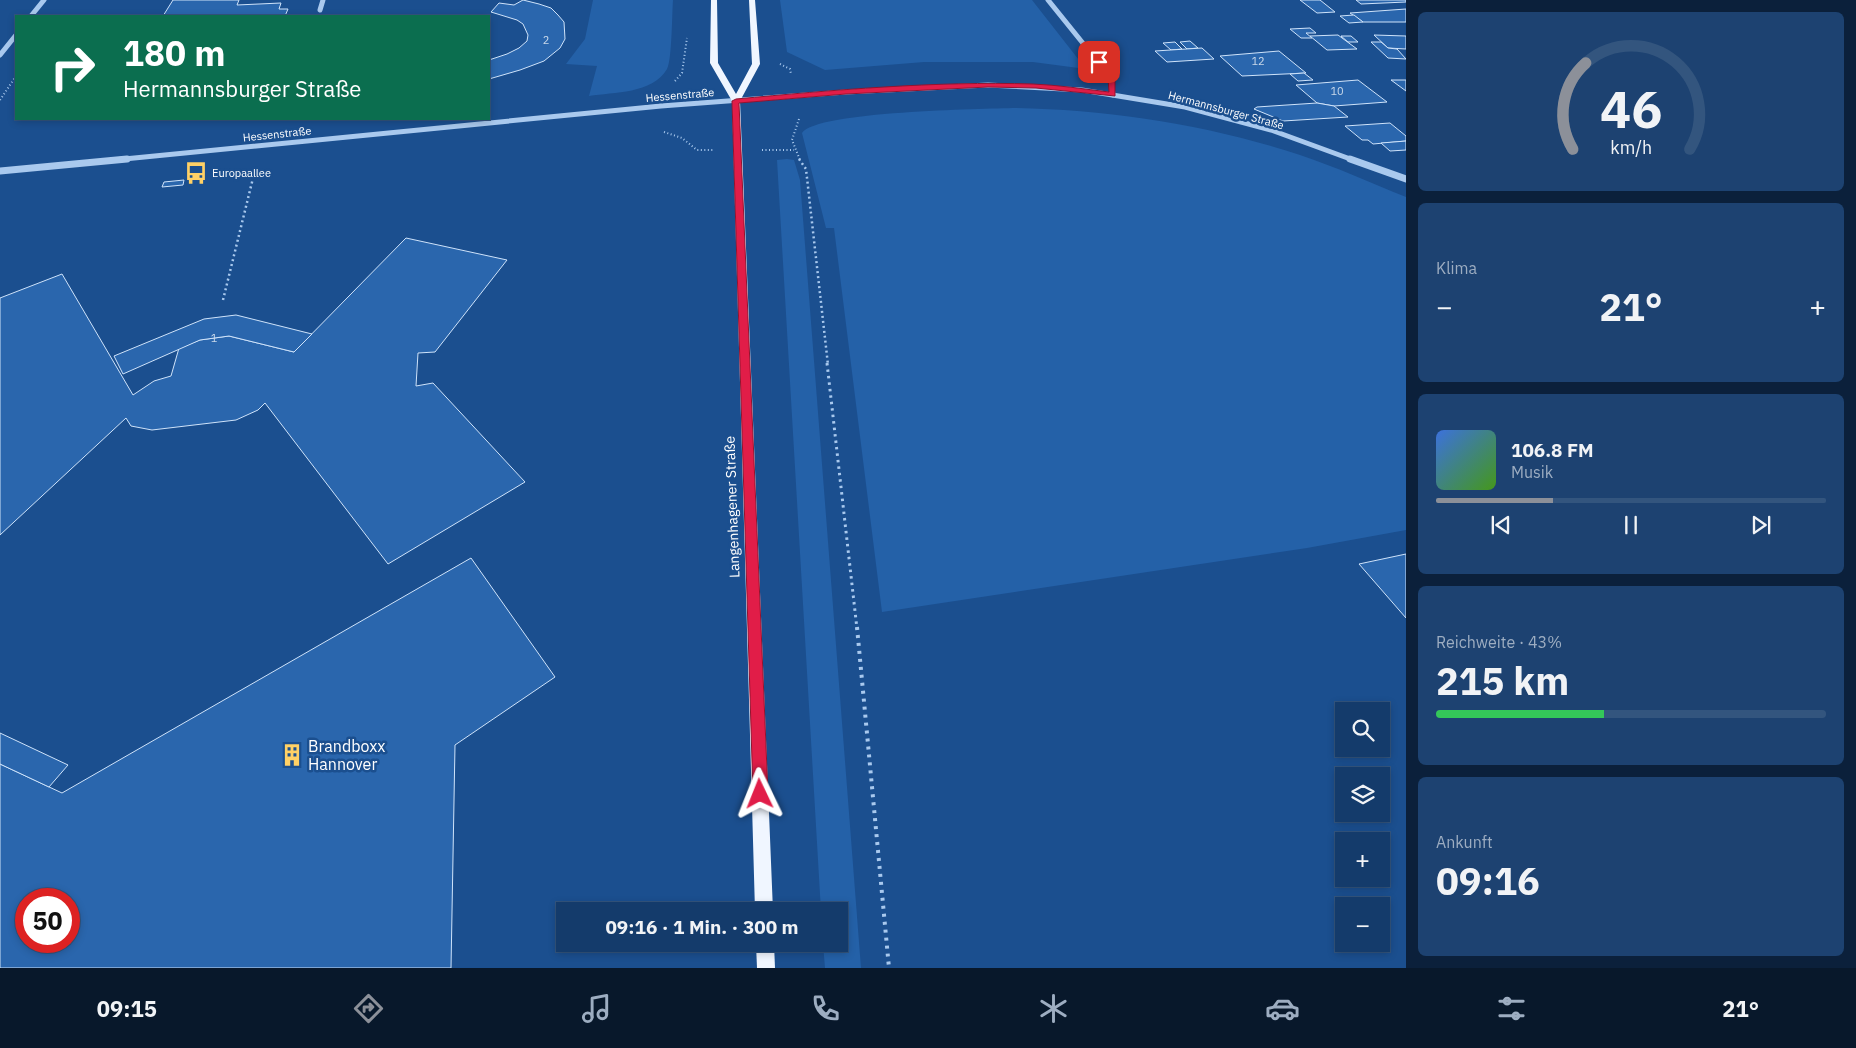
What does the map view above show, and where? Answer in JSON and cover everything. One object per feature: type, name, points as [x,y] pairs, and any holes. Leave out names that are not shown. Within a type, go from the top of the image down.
[{"type":"main road","name":"Langenhagener Straße","points":[[714,0],[714,63],[736,101],[764,902]]},
{"type":"main road","points":[[736,101],[756,64],[752,0]]},
{"type":"main road","points":[[765,952],[766,968]]},
{"type":"street","points":[[32,15],[44,0]]},
{"type":"street","points":[[320,10],[323,0]]},
{"type":"street","points":[[1048,0],[1111,78],[1113,95]]},
{"type":"street","points":[[1,55],[15,37]]},
{"type":"street","name":"Hermannsburger Straße","points":[[736,101],[846,92],[988,85],[1036,86],[1113,95],[1185,107],[1271,130],[1406,179]]},
{"type":"street","name":"Hessenstraße","points":[[0,172],[653,107],[736,101]]},
{"type":"path","points":[[668,84],[675,82],[682,73],[686,50]]},
{"type":"path","points":[[782,64],[790,69]]},
{"type":"path","points":[[0,100],[15,78]]},
{"type":"path","points":[[799,122],[792,130],[791,140],[794,150],[806,169],[858,640],[889,968]]},
{"type":"path","points":[[222,300],[256,169]]},
{"type":"shaded area","points":[[593,0],[673,0],[669,64],[660,77],[652,83],[632,90],[589,96],[597,66],[566,64],[585,39]]},
{"type":"shaded area","points":[[780,0],[1032,0],[1086,69],[1033,62],[924,62],[825,70],[787,52]]},
{"type":"shaded area","points":[[1016,108],[1052,109],[1124,116],[1195,127],[1231,135],[1300,155],[1406,197],[1406,530],[1307,548],[882,612],[834,228],[826,228],[802,133],[814,126],[837,120],[868,116]]},
{"type":"shaded area","points":[[777,160],[794,160],[800,180],[861,968],[825,968],[824,952],[848,952],[848,902],[820,902]]},
{"type":"building","points":[[173,0],[239,0],[237,5],[281,3],[279,9],[288,9],[285,15],[164,15]]},
{"type":"building","points":[[523,0],[551,8],[564,22],[565,39],[560,48],[544,61],[490,79],[490,60],[519,48],[527,41],[528,35],[523,24],[517,20],[491,12],[499,3],[514,5]]},
{"type":"building","points":[[1300,0],[1320,0],[1335,12],[1317,13]]},
{"type":"building","points":[[1356,0],[1406,0],[1406,2],[1361,4]]},
{"type":"building","points":[[1406,9],[1406,22],[1363,22],[1350,13]]},
{"type":"building","points":[[1354,15],[1363,22],[1349,23],[1340,16]]},
{"type":"building","points":[[1310,28],[1316,33],[1306,33],[1312,38],[1301,38],[1290,29]]},
{"type":"building","points":[[1338,35],[1357,49],[1327,50],[1310,36]]},
{"type":"building","points":[[1374,35],[1406,36],[1406,49],[1388,48]]},
{"type":"building","points":[[1341,36],[1351,36],[1358,42],[1348,42]]},
{"type":"building","points":[[1190,41],[1198,48],[1187,49],[1180,42]]},
{"type":"building","points":[[1175,42],[1182,49],[1171,50],[1163,43]]},
{"type":"building","points":[[1371,42],[1381,42],[1388,48],[1397,49],[1406,59],[1388,58]]},
{"type":"building","points":[[1202,48],[1214,59],[1167,62],[1155,51]]},
{"type":"building","points":[[1279,51],[1306,73],[1242,76],[1220,56]]},
{"type":"building","points":[[1304,73],[1313,80],[1298,81],[1290,74]]},
{"type":"building","points":[[1358,80],[1387,102],[1334,106],[1317,103],[1296,85]]},
{"type":"building","points":[[1391,80],[1406,80],[1406,91]]},
{"type":"building","points":[[1317,103],[1334,106],[1348,117],[1283,121],[1254,109],[1257,107]]},
{"type":"building","points":[[1390,123],[1406,136],[1406,141],[1373,144],[1368,140],[1362,140],[1345,126]]},
{"type":"building","points":[[1406,141],[1406,150],[1390,151],[1381,143]]},
{"type":"building","points":[[184,180],[183,185],[162,187],[164,182]]},
{"type":"building","points":[[406,238],[507,260],[435,352],[418,353],[416,386],[433,383],[525,482],[388,564],[265,403],[258,410],[236,420],[152,430],[131,426],[126,418],[0,535],[0,298],[62,274],[133,395],[154,381],[171,376],[179,348],[200,340],[229,336],[294,352]]},
{"type":"building","points":[[236,315],[312,334],[294,352],[229,336],[200,340],[123,374],[114,356],[204,319]]},
{"type":"building","points":[[1406,554],[1406,618],[1359,564]]},
{"type":"building","name":"Brandboxx Hannover","points":[[471,558],[555,677],[455,745],[451,968],[0,968],[0,764],[62,793]]},
{"type":"building","points":[[0,733],[68,765],[49,787],[0,764]]},
{"type":"place","name":"Europaallee","points":[[196,173]]},
{"type":"place","name":"Brandboxx Hannover","points":[[292,755]]},
{"type":"route","points":[[760,794],[736,101],[846,92],[988,85],[1036,86],[1113,95],[1111,78],[1099,62]]}]
